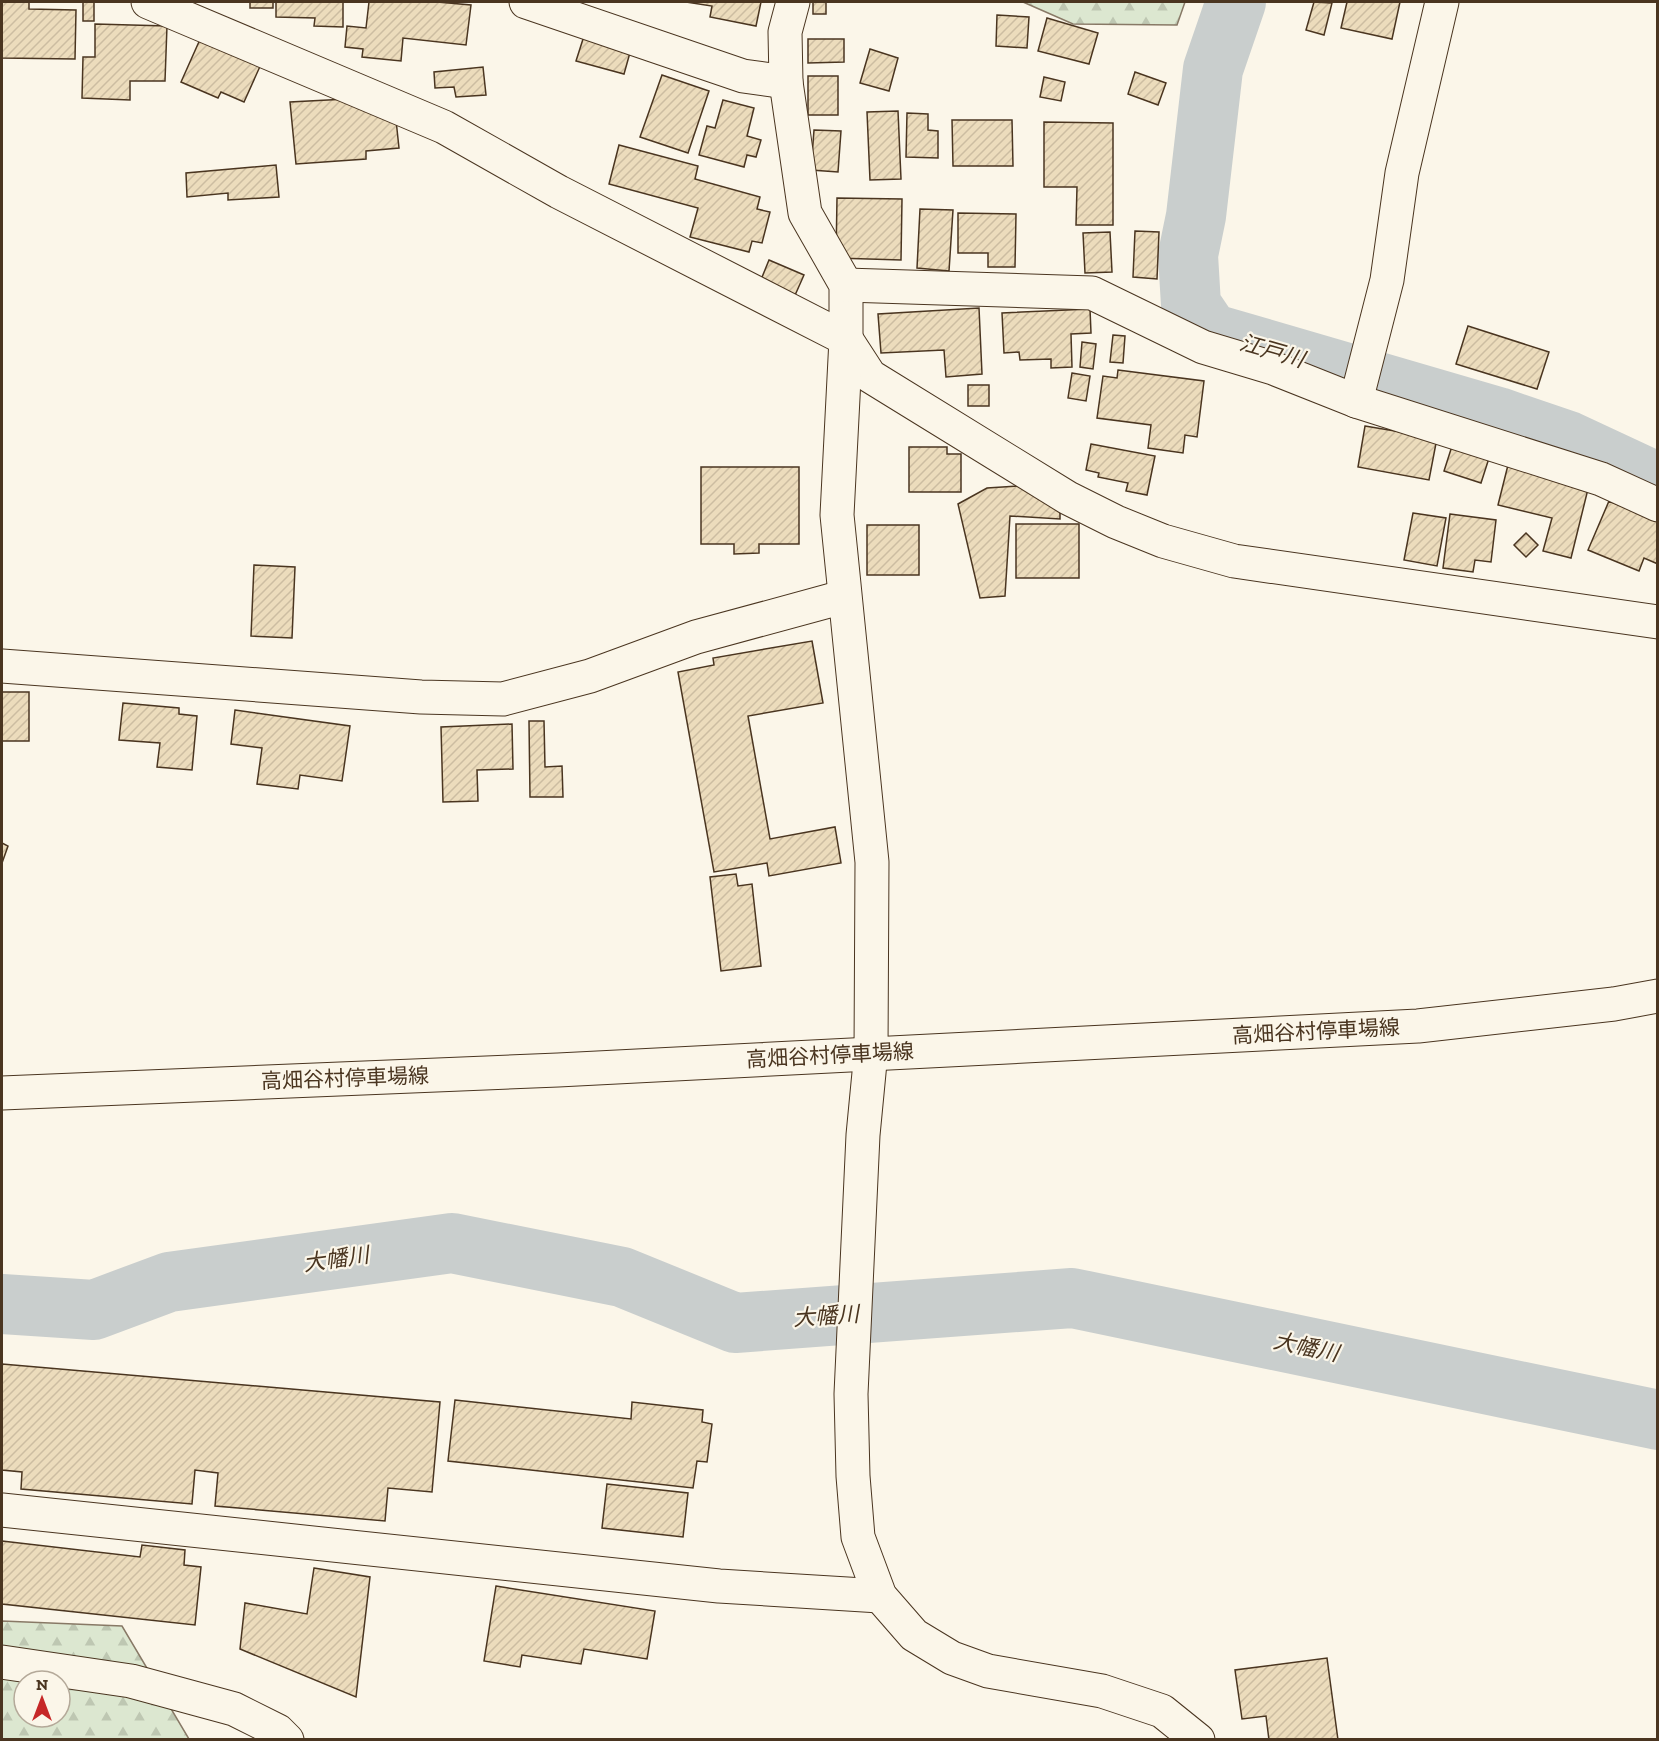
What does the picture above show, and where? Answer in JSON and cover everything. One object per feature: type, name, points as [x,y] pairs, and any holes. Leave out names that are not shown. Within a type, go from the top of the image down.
[{"type":"street","points":[[148,2],[444,128],[560,192],[846,339],[870,376],[1068,498],[1116,522],[1164,540],[1234,561],[1658,622]]},
{"type":"street","points":[[526,2],[743,76],[786,82]]},
{"type":"street","points":[[793,2],[785,32],[786,82],[805,213],[846,285],[846,339],[837,515],[843,597],[866,789],[872,862],[871,1052],[863,1135],[852,1394],[853,1476],[858,1537],[880,1596],[914,1635],[952,1658],[988,1671],[1102,1691],[1152,1707],[1162,1711],[1198,1740]]},
{"type":"street","points":[[1360,385],[1387,280],[1402,173],[1442,2]]},
{"type":"street","points":[[846,285],[1092,293],[1203,346],[1273,368],[1360,385],[1601,479],[1658,505]]},
{"type":"street","points":[[2,666],[421,697],[502,699],[590,676],[696,637],[843,597]]},
{"type":"street","name":"高畑谷村停車場線","points":[[2,1093],[558,1070],[871,1052],[1418,1026],[1614,1004],[1658,996]]},
{"type":"street","points":[[2,1510],[719,1586],[880,1596]]},
{"type":"street","points":[[2,1662],[131,1680],[234,1709],[278,1731],[287,1740]]},
{"type":"green space","points":[[1023,2],[1185,2],[1177,25],[1073,24]]},
{"type":"green space","points":[[2,1621],[122,1626],[189,1739],[2,1740]]},
{"type":"building","points":[[2,2],[29,2],[29,9],[76,10],[75,59],[2,58]]},
{"type":"building","points":[[83,2],[94,2],[94,21],[83,21]]},
{"type":"building","points":[[250,2],[273,2],[273,8],[250,8]]},
{"type":"building","points":[[276,2],[343,2],[343,27],[314,26],[315,18],[276,17]]},
{"type":"building","points":[[369,2],[437,2],[471,5],[466,45],[403,38],[401,61],[362,57],[363,49],[345,47],[347,26],[366,28]]},
{"type":"building","points":[[686,2],[761,2],[756,26],[710,17],[712,6]]},
{"type":"building","points":[[813,2],[826,2],[826,14],[813,14]]},
{"type":"building","points":[[1314,2],[1332,3],[1324,35],[1306,30]]},
{"type":"building","points":[[1347,2],[1400,2],[1392,39],[1341,28]]},
{"type":"building","points":[[997,15],[1029,17],[1027,48],[996,46]]},
{"type":"building","points":[[1047,18],[1098,33],[1089,64],[1038,51]]},
{"type":"building","points":[[95,24],[167,26],[165,81],[130,81],[130,100],[82,98],[83,57],[95,57]]},
{"type":"building","points":[[202,35],[262,62],[244,102],[221,92],[218,98],[181,82]]},
{"type":"building","points":[[584,36],[631,49],[624,74],[576,61]]},
{"type":"building","points":[[808,39],[844,39],[844,62],[808,63]]},
{"type":"building","points":[[870,49],[898,58],[889,91],[860,83]]},
{"type":"building","points":[[483,67],[486,95],[456,97],[454,87],[435,88],[434,72]]},
{"type":"building","points":[[1135,72],[1166,83],[1158,105],[1128,94]]},
{"type":"building","points":[[662,75],[709,91],[688,153],[640,137]]},
{"type":"building","points":[[808,76],[838,76],[838,115],[808,115]]},
{"type":"building","points":[[1044,77],[1065,82],[1061,101],[1040,97]]},
{"type":"building","points":[[347,99],[396,120],[399,148],[366,151],[366,159],[296,164],[290,102]]},
{"type":"building","points":[[723,100],[754,108],[747,136],[761,140],[756,157],[747,155],[744,167],[699,155],[707,126],[715,128]]},
{"type":"building","points":[[898,111],[901,179],[870,180],[867,112]]},
{"type":"building","points":[[907,113],[928,114],[928,130],[938,131],[938,158],[906,157]]},
{"type":"building","points":[[952,120],[1012,120],[1013,166],[953,166]]},
{"type":"building","points":[[1044,122],[1113,123],[1113,225],[1076,225],[1077,187],[1044,187]]},
{"type":"building","points":[[814,130],[841,131],[838,172],[811,170]]},
{"type":"building","points":[[619,145],[698,166],[695,179],[760,197],[757,209],[770,212],[762,243],[752,241],[749,252],[690,237],[698,208],[609,184]]},
{"type":"building","points":[[276,165],[279,197],[228,200],[228,193],[187,197],[186,173]]},
{"type":"building","points":[[837,198],[902,199],[901,260],[836,258]]},
{"type":"building","points":[[920,209],[953,210],[949,271],[917,268]]},
{"type":"building","points":[[958,213],[1016,214],[1015,267],[988,267],[988,253],[958,253]]},
{"type":"building","points":[[1135,231],[1159,232],[1157,279],[1133,277]]},
{"type":"building","points":[[1110,232],[1112,272],[1085,273],[1083,233]]},
{"type":"building","points":[[769,260],[804,275],[792,302],[758,287]]},
{"type":"building","points":[[979,308],[982,374],[946,377],[944,350],[881,353],[878,314]]},
{"type":"building","points":[[1090,309],[1091,333],[1071,334],[1072,367],[1051,368],[1051,359],[1020,360],[1019,352],[1004,353],[1002,313]]},
{"type":"building","points":[[1468,326],[1549,352],[1537,389],[1456,364]]},
{"type":"building","points":[[1113,335],[1125,336],[1123,363],[1110,362]]},
{"type":"building","points":[[1082,342],[1096,344],[1093,369],[1080,367]]},
{"type":"building","points":[[1118,370],[1204,381],[1197,437],[1185,435],[1183,453],[1148,448],[1151,425],[1097,418],[1103,376],[1117,378]]},
{"type":"building","points":[[1072,373],[1090,376],[1086,401],[1068,398]]},
{"type":"building","points":[[968,385],[989,385],[989,406],[968,406]]},
{"type":"building","points":[[1365,426],[1437,438],[1429,480],[1358,467]]},
{"type":"building","points":[[1453,443],[1490,455],[1481,483],[1444,471]]},
{"type":"building","points":[[1091,444],[1155,456],[1147,495],[1126,491],[1128,483],[1098,477],[1099,473],[1086,470]]},
{"type":"building","points":[[909,447],[947,447],[947,454],[961,454],[961,492],[909,492]]},
{"type":"building","points":[[1509,461],[1588,489],[1571,558],[1543,551],[1552,518],[1498,505]]},
{"type":"building","points":[[701,467],[799,467],[799,544],[759,544],[759,553],[734,554],[734,544],[701,544]]},
{"type":"building","points":[[1019,486],[1060,508],[1060,519],[1010,516],[1005,596],[980,598],[958,504],[987,488]]},
{"type":"building","points":[[1609,501],[1658,521],[1658,564],[1644,558],[1639,571],[1588,550]]},
{"type":"building","points":[[1413,513],[1446,518],[1437,566],[1404,560]]},
{"type":"building","points":[[1450,514],[1496,520],[1491,562],[1475,560],[1473,572],[1443,568]]},
{"type":"building","points":[[1016,524],[1079,524],[1079,578],[1016,578]]},
{"type":"building","points":[[867,525],[919,525],[919,575],[867,575]]},
{"type":"building","points":[[1526,533],[1538,545],[1526,557],[1514,545]]},
{"type":"building","points":[[254,565],[295,567],[292,638],[251,636]]},
{"type":"building","points":[[812,641],[823,703],[748,716],[770,839],[835,827],[841,863],[769,876],[767,863],[714,872],[678,672],[714,665],[713,658]]},
{"type":"building","points":[[2,692],[29,692],[29,741],[2,741]]},
{"type":"building","points":[[123,703],[179,708],[179,714],[197,716],[192,770],[157,767],[160,743],[119,740]]},
{"type":"building","points":[[235,710],[350,726],[342,781],[300,775],[298,789],[257,784],[262,748],[231,744]]},
{"type":"building","points":[[529,721],[544,721],[545,767],[562,766],[563,797],[530,797]]},
{"type":"building","points":[[512,724],[513,769],[477,770],[478,801],[443,802],[441,727]]},
{"type":"building","points":[[2,843],[8,846],[2,863]]},
{"type":"building","points":[[736,874],[738,886],[752,884],[761,966],[721,971],[710,877]]},
{"type":"building","points":[[2,1364],[440,1402],[432,1492],[388,1488],[385,1521],[215,1506],[218,1473],[195,1470],[192,1504],[21,1489],[22,1472],[2,1470]]},
{"type":"building","points":[[455,1400],[631,1419],[632,1402],[703,1410],[702,1422],[712,1424],[707,1462],[697,1461],[693,1488],[448,1461]]},
{"type":"building","points":[[607,1484],[688,1493],[683,1537],[602,1528]]},
{"type":"building","points":[[2,1541],[140,1557],[142,1545],[185,1550],[184,1565],[201,1567],[195,1625],[2,1604]]},
{"type":"building","points":[[314,1568],[370,1577],[356,1697],[240,1649],[245,1603],[307,1614]]},
{"type":"building","points":[[496,1586],[655,1611],[647,1659],[584,1649],[581,1664],[522,1655],[520,1667],[484,1661]]},
{"type":"building","points":[[1327,1658],[1338,1740],[1269,1740],[1266,1716],[1242,1719],[1235,1670]]},
{"type":"waterway","name":"江戸川","points":[[1236,2],[1213,69],[1196,216],[1188,255],[1191,305],[1210,333],[1498,417],[1568,441],[1658,483]]},
{"type":"waterway","name":"大幡川","points":[[2,1304],[94,1310],[169,1282],[452,1243],[622,1277],[735,1323],[1072,1298],[1658,1420]]}]
